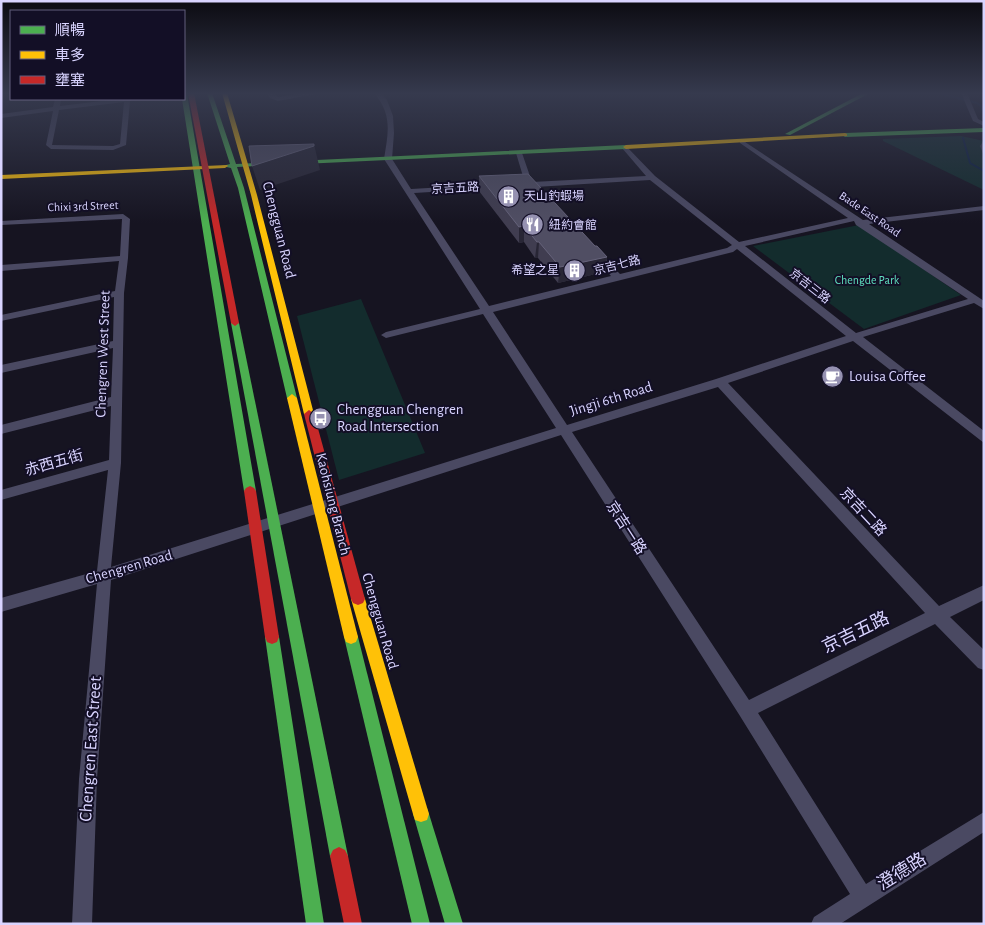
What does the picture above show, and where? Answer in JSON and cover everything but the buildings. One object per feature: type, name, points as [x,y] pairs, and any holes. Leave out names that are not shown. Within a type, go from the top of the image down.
[{"type":"main road","points":[[192,136],[220,321],[256,528],[315,924]]},
{"type":"main road","points":[[199,136],[322,776],[353,924]]},
{"type":"main road","name":"Kaohsiung Branch","points":[[224,136],[241,188],[421,924]]},
{"type":"main road","name":"Chengguan Road","points":[[238,136],[248,166],[332,503],[370,640],[454,924]]},
{"type":"main road","points":[[774,139],[781,136]]},
{"type":"main road","points":[[1,176],[625,148],[816,136]]},
{"type":"street","points":[[51,136],[49,145],[51,147],[113,148],[123,145],[124,136]]},
{"type":"street","points":[[388,159],[391,136]]},
{"type":"street","name":"Bade East Road","points":[[742,142],[979,303]]},
{"type":"street","name":"京吉三路","points":[[625,148],[652,178],[984,438]]},
{"type":"street","points":[[519,153],[529,184],[536,192]]},
{"type":"street","name":"京吉一路","points":[[388,159],[746,710],[863,897]]},
{"type":"street","points":[[510,185],[652,178]]},
{"type":"street","name":"京吉五路","points":[[409,191],[501,186]]},
{"type":"street","name":"京吉七路","points":[[386,335],[730,250],[738,246],[857,221],[984,208]]},
{"type":"street","name":"Chixi 3rd Street","points":[[1,223],[123,216],[126,219],[124,258]]},
{"type":"street","points":[[590,249],[618,278]]},
{"type":"street","points":[[1,268],[124,258]]},
{"type":"street","name":"Chengren West Street","points":[[104,574],[104,556],[115,463],[119,293],[124,258]]},
{"type":"street","points":[[1,318],[119,293]]},
{"type":"street","name":"Jingji 6th Road","points":[[256,528],[720,382],[855,337],[979,303]]},
{"type":"street","points":[[1,369],[118,342]]},
{"type":"street","name":"京吉二路","points":[[720,382],[937,615],[984,662]]},
{"type":"street","points":[[1,430],[117,400]]},
{"type":"street","name":"赤西五街","points":[[1,495],[115,463]]},
{"type":"street","name":"Chengren Road","points":[[1,605],[256,528]]},
{"type":"street","name":"Chengren East Street","points":[[82,924],[89,769],[104,574]]},
{"type":"street","name":"京吉五路","points":[[746,710],[984,592]]},
{"type":"street","name":"澄德路","points":[[821,924],[984,820]]},
{"type":"green space","points":[[962,136],[984,141],[984,190],[883,141],[883,139]]},
{"type":"green space","name":"Chengde Park","points":[[859,225],[961,295],[864,329],[753,246]]},
{"type":"green space","points":[[361,299],[425,453],[339,480],[297,316]]},
{"type":"waterway","points":[[963,138],[970,163],[984,171]]},
{"type":"traffic: fast","points":[[191,136],[250,491]]},
{"type":"traffic: fast","points":[[224,136],[241,188],[292,398]]},
{"type":"traffic: fast","points":[[225,166],[626,147]]},
{"type":"traffic: fast","points":[[235,323],[339,856]]},
{"type":"traffic: fast","points":[[272,637],[315,924]]},
{"type":"traffic: fast","points":[[351,637],[421,924]]},
{"type":"traffic: fast","points":[[421,814],[454,924]]},
{"type":"traffic: slow","points":[[237,136],[254,195],[309,414]]},
{"type":"traffic: slow","points":[[626,147],[824,136]]},
{"type":"traffic: slow","points":[[1,177],[225,166]]},
{"type":"traffic: slow","points":[[292,398],[351,637]]},
{"type":"traffic: slow","points":[[358,599],[421,814]]},
{"type":"traffic: jam","points":[[199,136],[235,323]]},
{"type":"traffic: jam","points":[[309,414],[358,599]]},
{"type":"traffic: jam","points":[[250,491],[272,637]]},
{"type":"traffic: jam","points":[[339,856],[353,924]]},
{"type":"place","name":"天山釣蝦場","points":[[508,196]]},
{"type":"place","name":"紐約會館","points":[[533,225]]},
{"type":"place","name":"希望之星","points":[[575,270]]},
{"type":"place","name":"Louisa Coffee","points":[[833,376]]},
{"type":"place","name":"Chengguan Chengren Road Intersection","points":[[321,418]]}]
